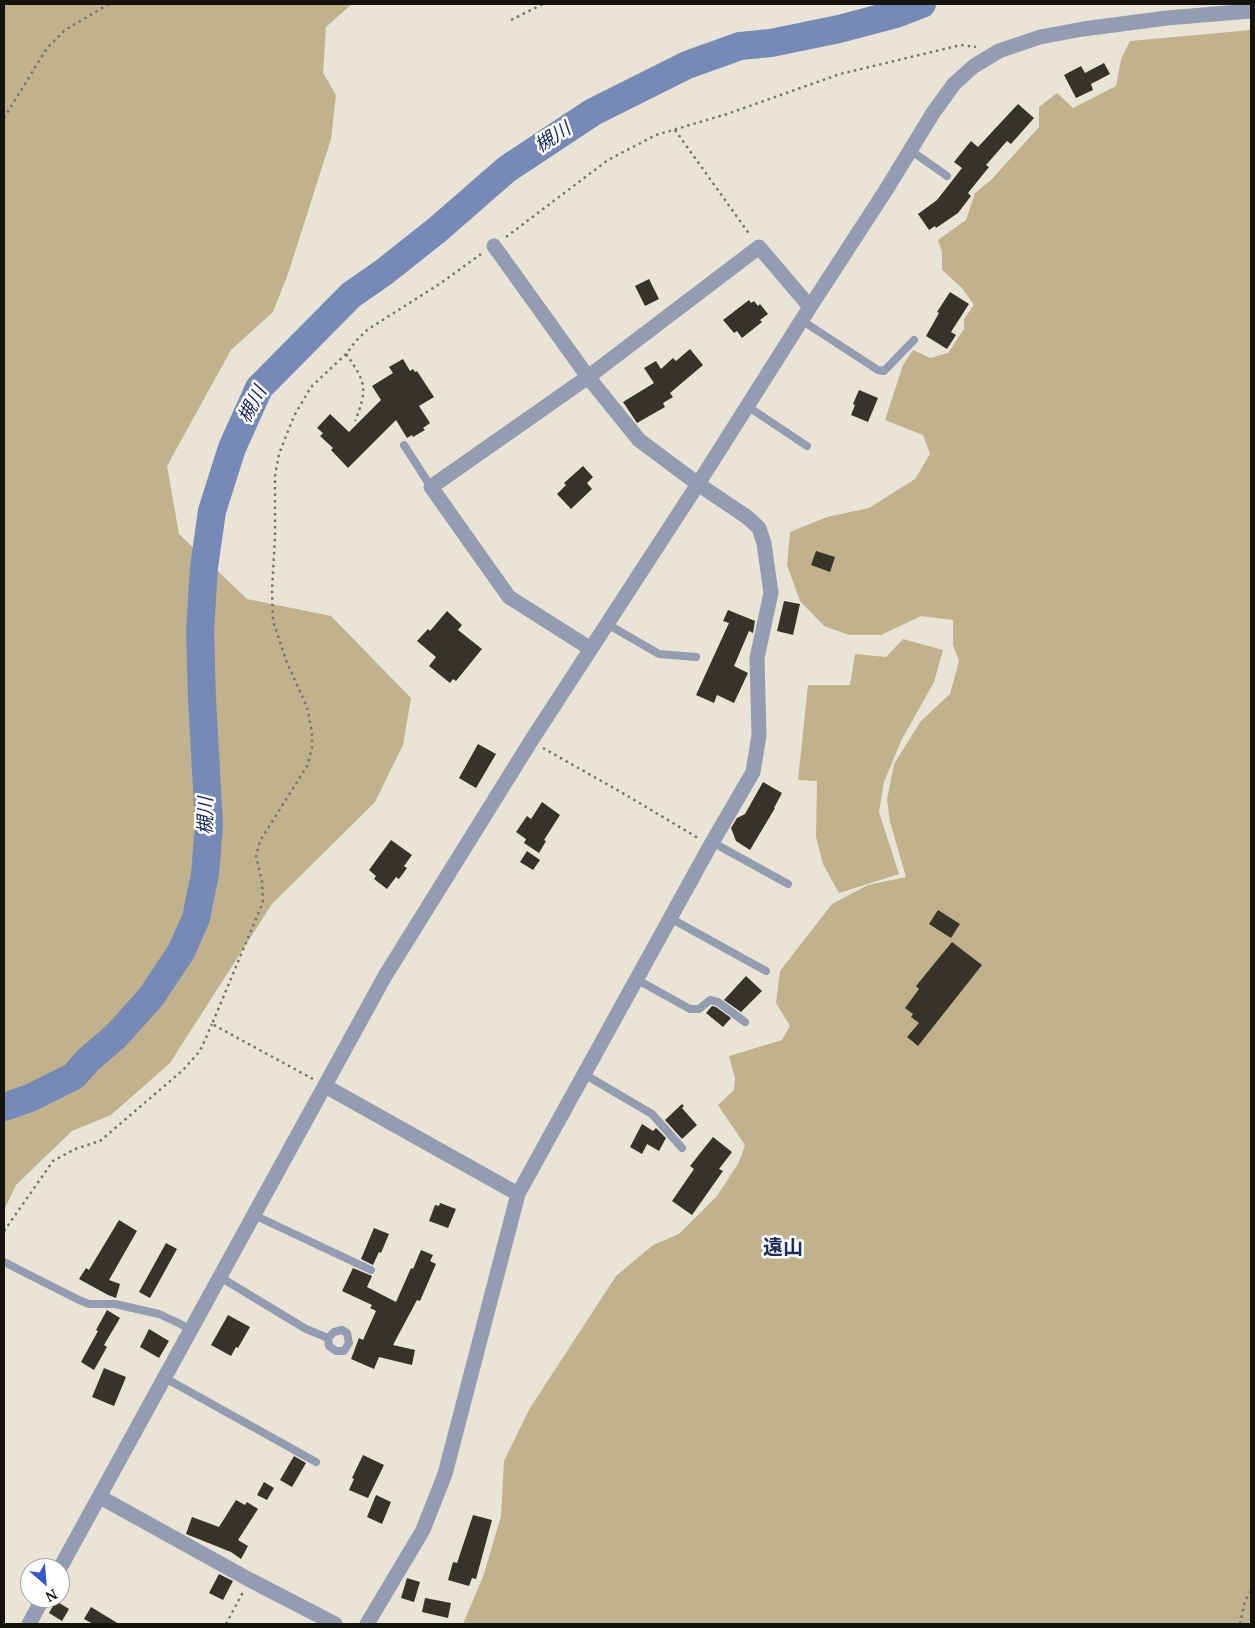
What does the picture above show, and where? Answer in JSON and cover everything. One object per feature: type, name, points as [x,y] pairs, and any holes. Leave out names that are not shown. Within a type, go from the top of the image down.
[{"type":"street","points":[[66,1558],[385,976],[531,741],[698,484],[933,113],[954,84],[974,66],[999,51],[1040,37],[1083,29],[1167,18],[1251,12]]},
{"type":"street","points":[[367,1624],[423,1530],[445,1474],[518,1194],[636,978],[753,772],[759,734],[757,658],[771,593],[764,543],[759,528],[747,517],[698,484],[639,440],[588,377],[494,246]]},
{"type":"street","points":[[590,649],[509,597],[431,487],[588,377],[759,247],[810,307]]},
{"type":"street","points":[[325,1086],[518,1194]]},
{"type":"street","points":[[100,1497],[250,1580],[335,1624]]},
{"type":"street","points":[[28,1624],[37,1608]]},
{"type":"lane","points":[[910,150],[946,176]]},
{"type":"lane","points":[[801,320],[878,370],[884,371],[914,340]]},
{"type":"lane","points":[[747,406],[807,446]]},
{"type":"lane","points":[[404,445],[431,487]]},
{"type":"lane","points":[[607,624],[659,654],[696,657]]},
{"type":"lane","points":[[711,844],[788,884]]},
{"type":"lane","points":[[670,918],[766,971]]},
{"type":"lane","points":[[636,978],[690,1009],[699,1009],[710,1000],[718,1002],[745,1022]]},
{"type":"lane","points":[[584,1074],[652,1114],[682,1148]]},
{"type":"lane","points":[[254,1214],[371,1270]]},
{"type":"lane","points":[[4,1262],[89,1304],[115,1304],[159,1314],[191,1329]]},
{"type":"lane","points":[[220,1277],[306,1329],[328,1338]]},
{"type":"lane","points":[[165,1378],[316,1462]]},
{"type":"path","points":[[4,118],[47,48],[65,30],[109,4]]},
{"type":"path","points":[[511,20],[543,4]]},
{"type":"path","points":[[675,130],[759,247]]},
{"type":"path","points":[[346,354],[362,376],[364,385],[361,407],[355,421]]},
{"type":"path","points":[[531,741],[711,844]]},
{"type":"path","points":[[4,1230],[53,1161],[75,1149],[100,1141],[183,1070],[200,1051],[212,1024]]},
{"type":"path","points":[[226,1624],[250,1580]]},
{"type":"path","points":[[1240,1624],[1245,1601],[1251,1591]]},
{"type":"shaded area","points":[[4,4],[352,4],[326,27],[323,73],[336,95],[331,139],[288,274],[273,312],[231,350],[167,466],[179,534],[247,599],[331,616],[411,698],[403,745],[375,802],[272,904],[170,1063],[111,1115],[72,1131],[16,1185],[4,1210]]},
{"type":"shaded area","points":[[1251,30],[1251,1624],[463,1624],[484,1574],[501,1516],[504,1461],[530,1408],[616,1276],[653,1245],[679,1234],[717,1196],[739,1162],[745,1145],[718,1105],[734,1090],[735,1078],[729,1056],[782,1040],[790,1026],[776,1003],[780,971],[832,904],[868,885],[906,877],[890,822],[887,800],[894,764],[921,721],[950,694],[959,661],[953,645],[953,620],[921,616],[881,635],[849,635],[824,626],[800,601],[787,565],[790,532],[827,517],[869,508],[915,479],[930,454],[923,435],[885,420],[903,365],[913,350],[930,358],[948,353],[964,329],[964,319],[974,305],[962,288],[942,270],[942,252],[938,240],[966,220],[975,193],[991,180],[1039,127],[1039,107],[1057,93],[1073,108],[1116,86],[1121,59],[1130,41]]},
{"type":"shaded area","points":[[903,639],[943,650],[934,682],[901,741],[884,782],[879,812],[899,874],[839,893],[823,864],[816,837],[817,781],[798,780],[808,685],[850,685],[855,654],[886,657]]},
{"type":"building","points":[[1104,63],[1110,74],[1091,84],[1093,90],[1076,98],[1064,75],[1081,66],[1085,73]]},
{"type":"building","points":[[1018,104],[1034,118],[1011,144],[1007,141],[986,165],[989,167],[968,193],[971,196],[958,213],[936,228],[935,226],[929,230],[918,214],[937,200],[962,168],[954,162],[971,141],[978,147]]},
{"type":"building","points":[[649,279],[659,299],[645,306],[635,286]]},
{"type":"building","points":[[950,292],[969,304],[951,332],[956,335],[947,349],[926,336],[939,313],[937,312]]},
{"type":"building","points":[[749,300],[751,303],[754,301],[758,306],[760,304],[768,314],[760,320],[762,322],[742,338],[737,331],[734,333],[723,320]]},
{"type":"building","points":[[690,349],[703,365],[670,393],[673,397],[663,403],[665,407],[637,423],[623,402],[654,383],[644,368],[656,361],[661,369],[673,358],[676,361]]},
{"type":"building","points":[[403,359],[410,371],[413,369],[415,372],[417,371],[434,397],[419,406],[430,423],[423,428],[425,430],[413,437],[412,435],[407,438],[396,420],[348,468],[331,450],[333,448],[320,436],[323,433],[317,428],[330,414],[349,432],[381,400],[372,386],[393,373],[389,367]]},
{"type":"building","points":[[859,390],[878,398],[868,422],[851,415]]},
{"type":"building","points":[[583,466],[593,477],[587,483],[592,489],[571,509],[557,494],[566,485],[564,483]]},
{"type":"building","points":[[816,551],[835,557],[830,572],[811,565]]},
{"type":"building","points":[[784,601],[800,604],[793,635],[777,631]]},
{"type":"building","points":[[728,610],[755,621],[753,633],[749,631],[734,666],[748,673],[734,703],[717,695],[714,703],[696,695],[729,623],[723,621]]},
{"type":"building","points":[[447,611],[462,625],[458,630],[482,649],[456,681],[453,679],[450,683],[429,666],[436,657],[417,641],[428,629],[430,631]]},
{"type":"building","points":[[478,744],[496,754],[476,788],[459,778]]},
{"type":"building","points":[[763,782],[782,793],[750,850],[736,841],[731,828],[737,818],[745,814]]},
{"type":"building","points":[[542,802],[560,815],[544,840],[546,841],[539,853],[524,843],[526,839],[516,832],[527,816],[531,819]]},
{"type":"building","points":[[391,840],[412,855],[404,866],[407,868],[399,879],[396,877],[387,889],[374,879],[376,876],[369,870]]},
{"type":"building","points":[[527,851],[540,860],[533,870],[520,862]]},
{"type":"building","points":[[938,910],[960,924],[951,938],[929,924]]},
{"type":"building","points":[[952,942],[982,965],[918,1046],[907,1037],[919,1023],[911,1017],[913,1014],[905,1008],[919,989],[916,986]]},
{"type":"building","points":[[746,976],[762,991],[741,1012],[724,1000]]},
{"type":"building","points":[[712,1006],[731,1018],[723,1027],[706,1013]]},
{"type":"building","points":[[682,1104],[684,1106],[682,1108],[697,1125],[682,1139],[665,1120]]},
{"type":"building","points":[[642,1124],[653,1131],[656,1128],[666,1138],[659,1151],[647,1144],[642,1154],[630,1147]]},
{"type":"building","points":[[713,1137],[732,1152],[719,1169],[723,1171],[692,1215],[672,1201],[694,1169],[690,1166]]},
{"type":"building","points":[[440,1203],[456,1209],[448,1228],[429,1221],[435,1205],[439,1206]]},
{"type":"building","points":[[119,1220],[137,1231],[109,1280],[120,1284],[116,1298],[79,1279],[86,1268],[89,1270]]},
{"type":"building","points":[[374,1228],[389,1234],[381,1253],[379,1252],[373,1265],[361,1259]]},
{"type":"building","points":[[166,1243],[177,1249],[150,1298],[139,1292]]},
{"type":"building","points":[[421,1250],[433,1255],[430,1261],[436,1264],[420,1301],[417,1300],[393,1345],[415,1350],[412,1365],[379,1357],[374,1369],[351,1359],[359,1338],[363,1340],[376,1311],[370,1308],[372,1305],[342,1291],[353,1268],[372,1276],[367,1287],[396,1302]]},
{"type":"building","points":[[107,1310],[120,1318],[104,1345],[107,1347],[94,1370],[81,1362]]},
{"type":"building","points":[[228,1315],[250,1327],[231,1356],[211,1345]]},
{"type":"building","points":[[149,1329],[169,1341],[159,1358],[140,1347]]},
{"type":"building","points":[[104,1368],[126,1377],[114,1406],[92,1397]]},
{"type":"building","points":[[363,1455],[384,1465],[368,1498],[349,1490],[354,1479],[352,1478]]},
{"type":"building","points":[[294,1456],[306,1463],[292,1487],[280,1480]]},
{"type":"building","points":[[264,1482],[274,1488],[267,1500],[257,1495]]},
{"type":"building","points":[[376,1495],[391,1502],[382,1524],[367,1517]]},
{"type":"building","points":[[236,1500],[245,1505],[247,1502],[258,1509],[238,1540],[248,1546],[241,1559],[231,1552],[186,1534],[192,1517],[219,1527]]},
{"type":"building","points":[[473,1515],[492,1520],[476,1579],[472,1578],[469,1586],[448,1580],[453,1562],[457,1563]]},
{"type":"building","points":[[219,1574],[233,1581],[223,1600],[209,1593]]},
{"type":"building","points":[[407,1578],[420,1582],[414,1602],[401,1598]]},
{"type":"building","points":[[425,1598],[451,1603],[448,1618],[422,1612]]},
{"type":"building","points":[[91,1607],[119,1624],[93,1624],[84,1619]]},
{"type":"building","points":[[52,1608],[69,1609],[62,1621],[49,1613]]},
{"type":"waterway","name":"槻川","points":[[4,1107],[30,1098],[74,1076],[88,1060],[116,1036],[151,997],[181,952],[196,918],[205,874],[209,825],[200,631],[204,567],[212,511],[232,448],[259,388],[351,295],[384,272],[437,230],[507,169],[593,112],[687,65],[740,46],[771,43],[839,29],[896,14],[922,4]]},
{"type":"district","name":"遠山","points":[[783,1248]]}]
